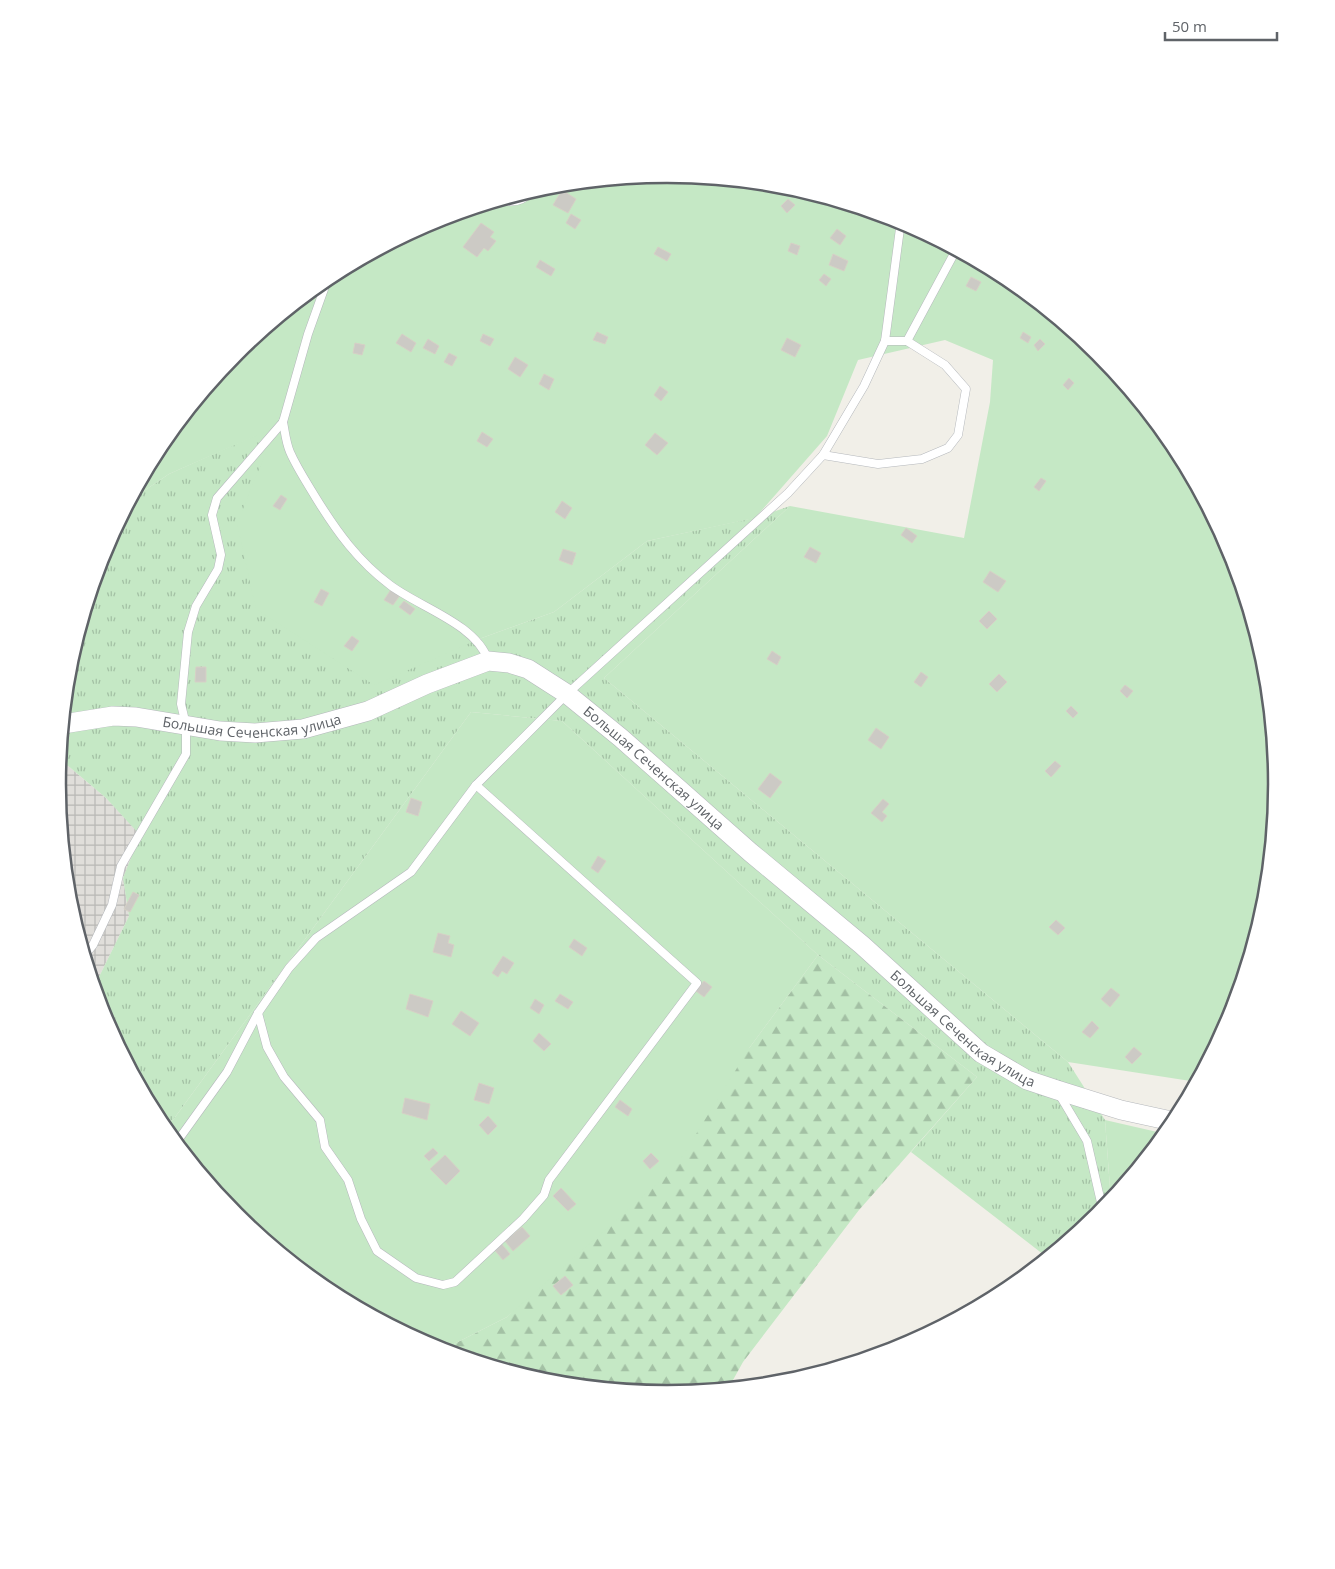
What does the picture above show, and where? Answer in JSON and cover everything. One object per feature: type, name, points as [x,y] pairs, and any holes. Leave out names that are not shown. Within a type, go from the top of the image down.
[{"type":"street","name":"Большая Сеченская улица","points":[[70,723],[113,716],[136,717],[220,731],[256,733],[303,730],[368,711],[427,684],[488,661],[509,663],[528,669],[568,694],[621,738],[750,852],[862,945],[981,1053],[1027,1080],[1121,1110],[1166,1120]]},
{"type":"lane","points":[[180,1137],[227,1072],[258,1013],[289,968],[316,938],[411,872],[476,786],[568,694],[788,493],[823,455],[864,386],[885,341],[900,230]]},
{"type":"lane","points":[[907,341],[953,256]]},
{"type":"lane","points":[[323,292],[308,334],[284,422],[289,450],[301,474],[342,539],[362,562],[391,586],[463,628],[484,649],[488,661]]},
{"type":"lane","points":[[823,455],[878,464],[922,459],[948,448],[958,435],[966,389],[945,365],[907,341],[885,341]]},
{"type":"lane","points":[[90,949],[112,905],[121,866],[186,754],[186,725],[181,704],[188,632],[196,606],[218,569],[221,555],[212,515],[217,498],[284,422]]},
{"type":"lane","points":[[258,1013],[267,1047],[284,1077],[320,1120],[325,1147],[348,1180],[361,1219],[377,1252],[416,1278],[443,1285],[455,1282],[523,1219],[544,1195],[549,1180],[696,982],[476,786]]},
{"type":"lane","points":[[1057,1090],[1087,1141],[1101,1202]]},
{"type":"shaded area","points":[[67,765],[106,798],[141,835],[123,878],[129,916],[98,979],[78,902],[71,863],[66,784]]},
{"type":"green space","points":[[668,183],[746,188],[785,195],[861,215],[933,245],[968,264],[1034,307],[1064,332],[1093,359],[1145,418],[1188,484],[1207,519],[1237,591],[1248,629],[1264,706],[1267,745],[1269,784],[1264,863],[1257,902],[1237,978],[1223,1015],[1190,1081],[1068,1062],[604,678],[790,506],[964,538],[990,402],[993,360],[945,340],[858,360],[827,436],[755,518],[647,541],[554,612],[479,639],[374,685],[256,609],[237,524],[276,427],[169,474],[143,492],[190,418],[215,388],[242,359],[301,307],[367,264],[402,245],[474,215],[512,204],[589,188],[628,185]]},
{"type":"green space","points":[[276,426],[479,639],[554,612],[647,541],[758,517],[790,506],[604,678],[1068,1062],[1105,1120],[1110,1191],[1093,1210],[1043,1254],[911,1152],[977,1077],[818,955],[562,721],[471,712],[173,1120],[169,1121],[128,1050],[98,979],[129,916],[123,878],[140,835],[106,798],[67,765],[71,706],[78,667],[98,591],[112,554],[143,492],[169,474]]},
{"type":"green space","points":[[471,712],[562,721],[818,955],[750,1047],[675,1168],[507,1317],[451,1345],[402,1324],[367,1305],[301,1262],[242,1210],[215,1181],[190,1151],[169,1121],[173,1120]]},
{"type":"green space","points":[[818,955],[977,1077],[859,1210],[743,1362],[732,1382],[668,1386],[589,1381],[512,1365],[451,1345],[507,1317],[750,1047]]},
{"type":"green space","points":[[1105,1120],[1158,1132],[1145,1151],[1110,1191]]},
{"type":"building","points":[[565,192],[576,199],[568,213],[553,205],[560,193]]},
{"type":"building","points":[[788,199],[795,205],[787,213],[781,206]]},
{"type":"building","points":[[571,214],[581,220],[575,229],[566,223]]},
{"type":"building","points":[[481,223],[494,232],[490,237],[496,241],[488,251],[484,248],[477,257],[463,247]]},
{"type":"building","points":[[837,229],[846,236],[840,245],[830,238]]},
{"type":"building","points":[[791,243],[800,246],[797,255],[788,251]]},
{"type":"building","points":[[658,247],[671,254],[667,261],[654,254]]},
{"type":"building","points":[[833,254],[848,261],[844,271],[829,265]]},
{"type":"building","points":[[540,260],[555,269],[551,276],[536,267]]},
{"type":"building","points":[[824,274],[831,279],[826,286],[819,280]]},
{"type":"building","points":[[971,277],[981,282],[976,291],[966,286]]},
{"type":"building","points":[[597,332],[608,337],[605,344],[593,340]]},
{"type":"building","points":[[1023,332],[1031,337],[1028,343],[1020,338]]},
{"type":"building","points":[[402,334],[416,343],[411,352],[396,343]]},
{"type":"building","points":[[483,334],[494,339],[490,346],[480,341]]},
{"type":"building","points":[[787,338],[801,345],[795,357],[781,350]]},
{"type":"building","points":[[428,339],[439,346],[435,354],[423,348]]},
{"type":"building","points":[[1040,339],[1045,344],[1038,351],[1034,345]]},
{"type":"building","points":[[355,343],[365,345],[362,355],[353,353]]},
{"type":"building","points":[[449,353],[457,357],[452,366],[444,362]]},
{"type":"building","points":[[515,357],[528,365],[520,377],[508,369]]},
{"type":"building","points":[[544,374],[554,379],[549,390],[539,384]]},
{"type":"building","points":[[1069,378],[1074,383],[1068,390],[1063,385]]},
{"type":"building","points":[[660,386],[668,392],[661,401],[654,395]]},
{"type":"building","points":[[482,432],[493,439],[487,447],[477,441]]},
{"type":"building","points":[[655,433],[668,443],[657,455],[645,445]]},
{"type":"building","points":[[1041,478],[1046,481],[1039,491],[1034,487]]},
{"type":"building","points":[[281,495],[287,499],[280,510],[273,506]]},
{"type":"building","points":[[562,501],[572,508],[565,519],[555,512]]},
{"type":"building","points":[[906,528],[917,536],[912,543],[901,535]]},
{"type":"building","points":[[810,547],[821,553],[816,563],[804,557]]},
{"type":"building","points":[[563,549],[576,553],[572,565],[559,560]]},
{"type":"building","points":[[990,571],[1006,581],[998,592],[983,582]]},
{"type":"building","points":[[392,588],[401,594],[393,605],[384,600]]},
{"type":"building","points":[[321,589],[329,593],[322,606],[314,602]]},
{"type":"building","points":[[404,601],[415,609],[410,615],[399,607]]},
{"type":"building","points":[[989,611],[997,619],[987,629],[979,621]]},
{"type":"building","points":[[352,636],[359,641],[352,651],[344,646]]},
{"type":"building","points":[[772,651],[781,657],[777,665],[767,659]]},
{"type":"building","points":[[196,667],[206,667],[206,682],[195,682]]},
{"type":"building","points":[[921,672],[928,677],[921,687],[914,682]]},
{"type":"building","points":[[999,674],[1007,682],[997,692],[989,684]]},
{"type":"building","points":[[1125,685],[1133,691],[1127,698],[1120,691]]},
{"type":"building","points":[[1071,706],[1078,713],[1073,718],[1066,711]]},
{"type":"building","points":[[876,728],[889,737],[881,749],[868,740]]},
{"type":"building","points":[[1055,761],[1061,766],[1051,777],[1045,771]]},
{"type":"building","points":[[770,773],[782,782],[770,798],[758,789]]},
{"type":"building","points":[[411,798],[422,802],[418,816],[406,812]]},
{"type":"building","points":[[883,799],[889,804],[882,812],[887,816],[882,822],[871,813]]},
{"type":"building","points":[[598,856],[606,861],[598,873],[591,868]]},
{"type":"building","points":[[133,892],[139,895],[130,912],[124,909]]},
{"type":"building","points":[[1056,920],[1065,928],[1058,935],[1049,927]]},
{"type":"building","points":[[438,933],[450,936],[448,943],[454,945],[451,957],[433,952]]},
{"type":"building","points":[[574,939],[587,948],[582,956],[569,947]]},
{"type":"building","points":[[503,956],[514,963],[507,974],[502,971],[498,977],[492,973]]},
{"type":"building","points":[[704,981],[712,987],[704,997],[696,991]]},
{"type":"building","points":[[1111,988],[1120,995],[1110,1007],[1101,999]]},
{"type":"building","points":[[410,994],[433,1001],[428,1017],[406,1009]]},
{"type":"building","points":[[560,994],[573,1002],[568,1009],[555,1001]]},
{"type":"building","points":[[535,999],[544,1005],[539,1014],[530,1008]]},
{"type":"building","points":[[461,1011],[479,1023],[470,1036],[452,1024]]},
{"type":"building","points":[[1092,1021],[1099,1028],[1090,1038],[1082,1032]]},
{"type":"building","points":[[539,1033],[551,1044],[544,1051],[533,1041]]},
{"type":"building","points":[[1134,1047],[1142,1054],[1132,1064],[1125,1057]]},
{"type":"building","points":[[479,1083],[494,1088],[489,1104],[474,1100]]},
{"type":"building","points":[[405,1098],[430,1104],[427,1120],[402,1113]]},
{"type":"building","points":[[620,1100],[632,1109],[628,1116],[615,1107]]},
{"type":"building","points":[[488,1116],[497,1126],[488,1135],[479,1125]]},
{"type":"building","points":[[433,1148],[438,1153],[429,1161],[424,1156]]},
{"type":"building","points":[[651,1153],[659,1161],[650,1169],[643,1161]]},
{"type":"building","points":[[445,1155],[460,1171],[446,1185],[430,1169]]},
{"type":"building","points":[[561,1188],[576,1204],[568,1211],[553,1196]]},
{"type":"building","points":[[522,1227],[530,1236],[513,1251],[505,1241]]},
{"type":"building","points":[[500,1242],[510,1254],[503,1260],[493,1248]]},
{"type":"building","points":[[565,1276],[573,1285],[561,1295],[553,1286]]}]
